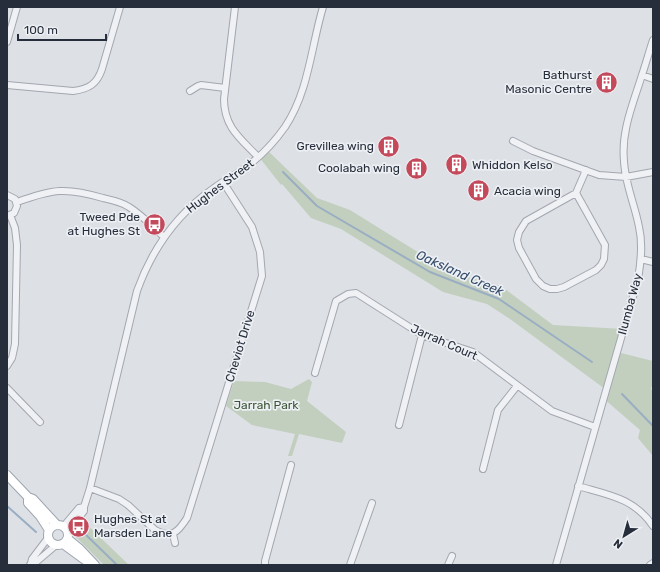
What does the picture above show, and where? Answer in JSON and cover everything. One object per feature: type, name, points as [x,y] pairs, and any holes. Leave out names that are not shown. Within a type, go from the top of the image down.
[{"type":"main road","points":[[7,475],[28,497],[33,499],[64,533],[87,563],[94,565]]},
{"type":"main road","points":[[28,497],[28,503],[40,516],[49,530],[48,538],[50,543],[55,546],[64,533]]},
{"type":"main road","points":[[49,530],[64,533]]},
{"type":"street","points":[[7,42],[17,7]]},
{"type":"street","points":[[7,85],[73,91],[83,90],[90,86],[100,76],[120,7]]},
{"type":"street","points":[[235,7],[224,108],[229,125],[258,157]]},
{"type":"street","name":"Hughes Street","points":[[64,533],[84,512],[138,291],[147,266],[164,237],[186,211],[203,196],[242,170],[258,157],[277,138],[285,127],[299,102],[305,84],[323,7]]},
{"type":"street","name":"Ilumba Way","points":[[556,565],[638,278],[641,259],[640,228],[626,177],[624,138],[631,109],[653,40]]},
{"type":"street","points":[[642,75],[653,79]]},
{"type":"street","points":[[190,91],[201,85],[225,88]]},
{"type":"street","points":[[513,141],[533,151],[599,175],[626,177],[653,172]]},
{"type":"street","points":[[576,193],[605,245],[604,259],[596,270],[571,284],[557,289],[550,289],[543,286],[536,279],[519,248],[517,240],[519,232],[526,221],[576,193],[586,170]]},
{"type":"street","name":"Cheviot Drive","points":[[173,534],[180,529],[187,518],[262,276],[260,252],[252,227],[223,182]]},
{"type":"street","points":[[17,202],[46,192],[58,190],[84,192],[127,205],[164,237]]},
{"type":"street","points":[[7,195],[13,197],[17,202],[16,210],[9,216],[16,233],[17,252],[15,344],[12,358],[7,366]]},
{"type":"street","points":[[641,259],[653,262]]},
{"type":"street","name":"Jarrah Court","points":[[315,373],[336,301],[348,294],[356,293],[422,335],[473,352],[552,411],[595,427]]},
{"type":"street","points":[[399,425],[422,335]]},
{"type":"street","points":[[483,469],[498,410],[517,386]]},
{"type":"street","points":[[7,388],[40,422]]},
{"type":"street","points":[[265,565],[292,465]]},
{"type":"street","points":[[578,486],[628,502],[643,512],[653,526]]},
{"type":"street","points":[[90,488],[128,505],[160,533],[173,534],[175,543]]},
{"type":"street","points":[[350,565],[372,503]]},
{"type":"street","points":[[30,564],[32,559],[48,538]]},
{"type":"street","points":[[30,564],[35,563],[55,546]]},
{"type":"street","points":[[448,565],[452,556]]},
{"type":"green space","points":[[266,149],[317,198],[350,210],[450,272],[501,286],[553,325],[623,329],[617,352],[653,361],[653,383],[651,389],[653,391],[653,456],[638,438],[640,430],[603,398],[605,389],[510,319],[487,304],[443,292],[341,229],[311,218],[282,184],[281,185],[259,157]]},
{"type":"green space","name":"Jarrah Park","points":[[309,379],[312,382],[307,401],[346,432],[342,443],[299,434],[292,456],[288,456],[295,434],[252,425],[226,406],[234,381],[265,382],[291,389]]},
{"type":"green space","points":[[82,520],[129,565],[104,565],[74,535],[74,528]]},
{"type":"waterway","name":"Oaksland Creek","points":[[283,172],[317,206],[430,272],[499,299],[592,362]]},
{"type":"waterway","name":"Oaksland Creek","points":[[622,394],[653,426]]},
{"type":"waterway","points":[[7,506],[36,532]]},
{"type":"waterway","points":[[82,531],[117,565]]},
{"type":"place","name":"Bathurst Masonic Centre","points":[[607,82]]},
{"type":"place","name":"Grevillea wing","points":[[389,146]]},
{"type":"place","name":"Whiddon Kelso","points":[[456,165]]},
{"type":"place","name":"Coolabah wing","points":[[416,168]]},
{"type":"place","name":"Acacia wing","points":[[479,191]]},
{"type":"place","name":"Tweed Pde at Hughes St","points":[[155,224]]},
{"type":"place","name":"Hughes St at Marsden Lane","points":[[78,526]]}]
